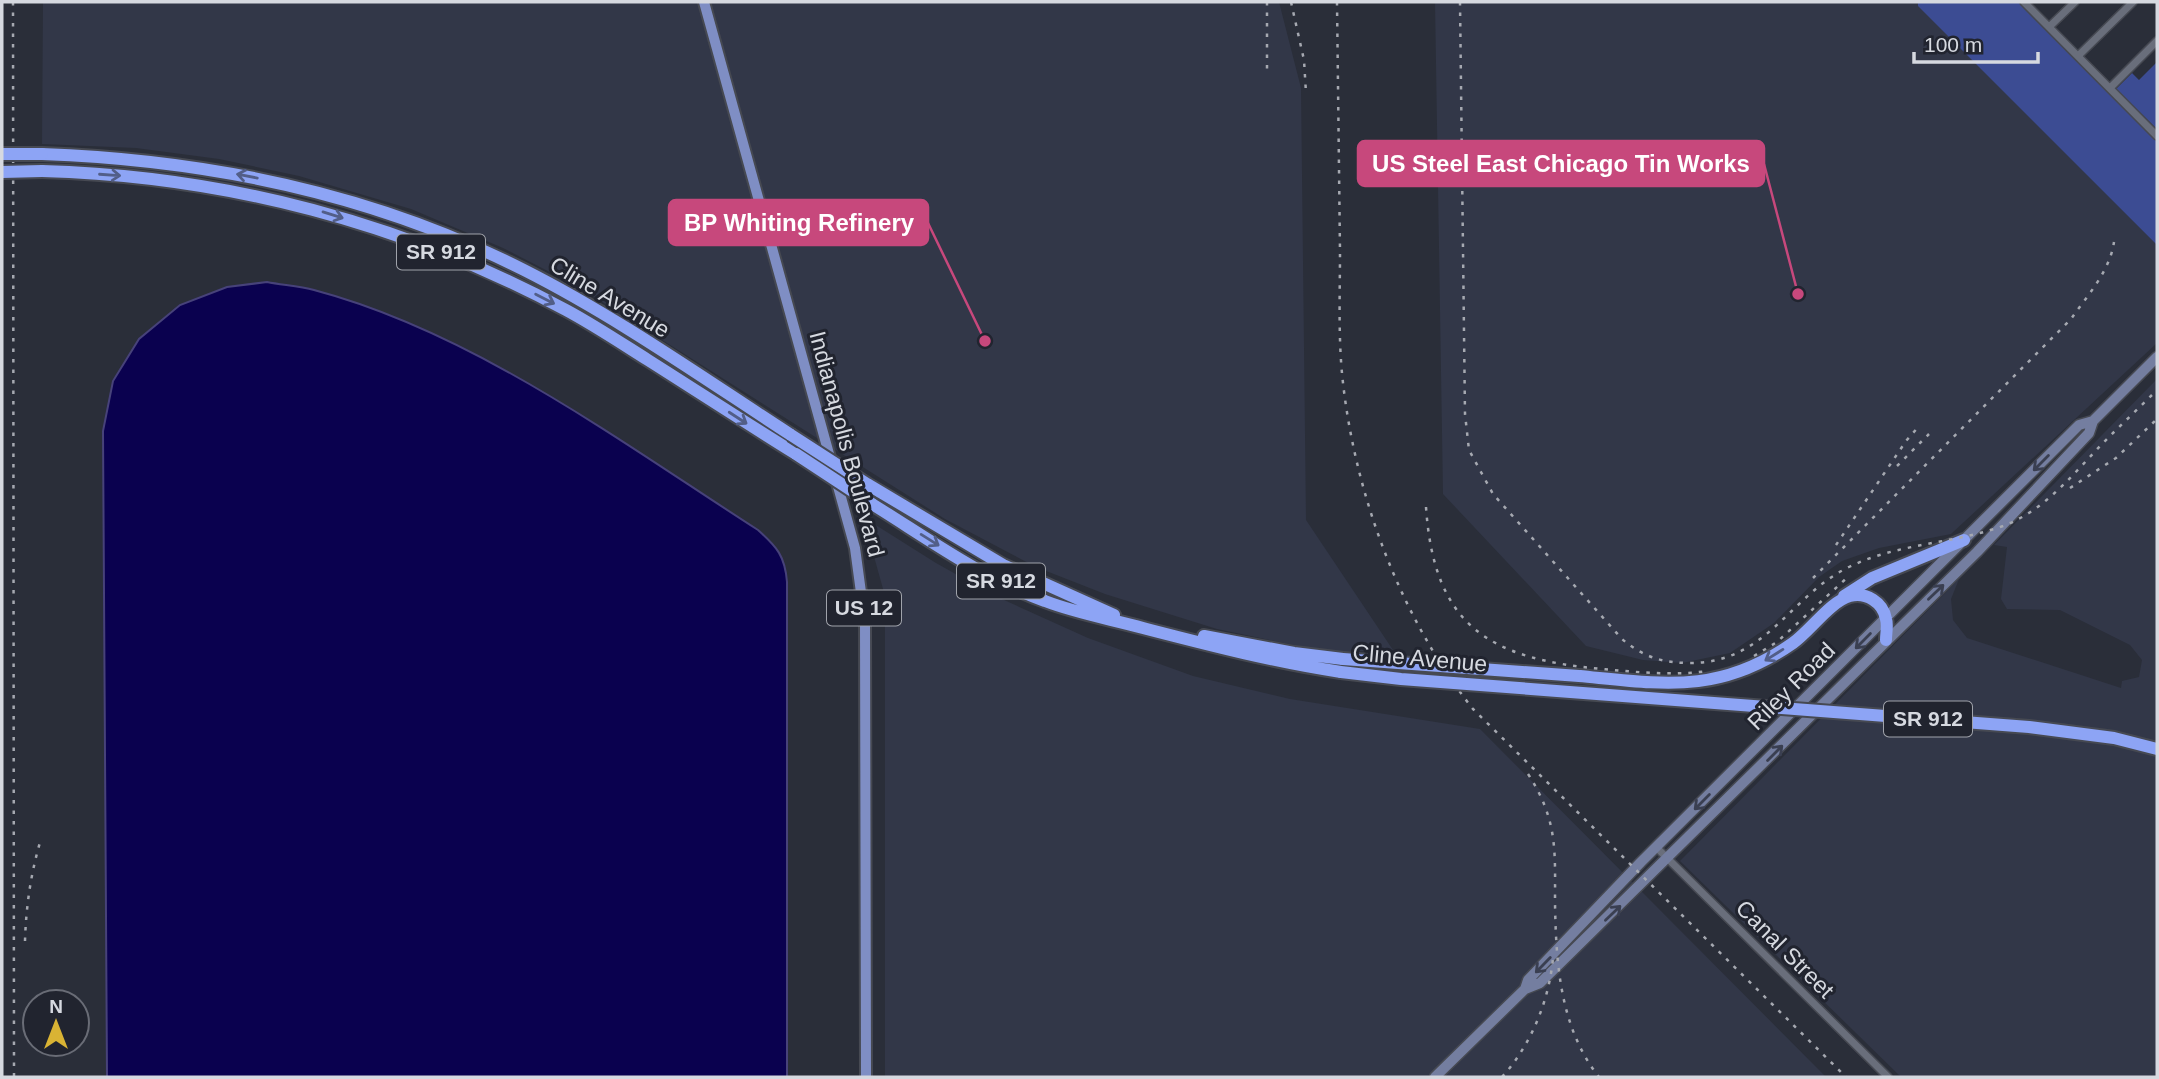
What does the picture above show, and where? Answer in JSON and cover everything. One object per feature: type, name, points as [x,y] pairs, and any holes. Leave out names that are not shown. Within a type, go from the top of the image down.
[{"type":"highway","name":"Cline Avenue","points":[[2,154],[150,161],[245,175],[344,199],[428,228],[494,256],[559,289],[625,328],[867,484],[1003,565],[1143,628]]},
{"type":"highway","name":"Cline Avenue","points":[[2,172],[42,171],[142,177],[233,191],[331,214],[409,240],[495,274],[569,311],[980,570],[1043,601],[1085,614],[1259,657],[1697,701],[2077,732],[2157,749]]},
{"type":"highway","points":[[1101,610],[1203,636],[1342,665],[1579,676],[1666,684],[1700,682],[1749,669],[1802,636],[1857,586],[1964,540]]},
{"type":"highway","points":[[1839,600],[1851,596],[1871,598],[1882,608],[1886,618],[1886,640]]},
{"type":"main road","name":"Indianapolis Boulevard","points":[[704,2],[855,548],[862,586],[865,622],[866,1077]]},
{"type":"main road","name":"Riley Road","points":[[1435,1077],[1525,989],[1543,980],[1977,552],[2089,433],[2093,421],[2157,357]]},
{"type":"main road","name":"Riley Road","points":[[1525,989],[1528,980],[1656,847],[2080,425],[2093,421]]},
{"type":"street","points":[[2024,2],[2157,136]]},
{"type":"street","points":[[2049,27],[2074,2]]},
{"type":"street","points":[[2078,56],[2133,2]]},
{"type":"street","points":[[2110,88],[2157,41]]},
{"type":"street","name":"Canal Street","points":[[1656,847],[1888,1077]]},
{"type":"shaded area","points":[[43,2],[1279,2],[1301,88],[1306,520],[1393,650],[1322,651],[1217,629],[1105,594],[1036,567],[945,519],[577,286],[503,248],[411,209],[299,176],[219,159],[136,148],[42,144]]},
{"type":"shaded area","points":[[1435,2],[1918,2],[2157,245],[2157,343],[1951,534],[1879,548],[1842,561],[1819,577],[1774,623],[1730,653],[1682,663],[1643,660],[1586,646],[1443,494]]},
{"type":"shaded area","points":[[1918,2],[2019,2],[2157,141],[2157,245],[1918,6]]},
{"type":"shaded area","points":[[2157,62],[2157,129],[2116,89],[2132,73],[2139,80]]},
{"type":"shaded area","points":[[267,282],[314,290],[373,309],[488,361],[599,426],[758,530],[779,553],[787,582],[787,1077],[107,1077],[103,431],[113,381],[139,339],[180,305],[227,287]]},
{"type":"shaded area","points":[[2157,379],[2157,1077],[1901,1077],[1680,861],[1959,579],[1951,599],[1953,620],[1967,638],[2121,688],[2122,681],[2139,677],[2142,660],[2130,645],[2060,610],[2007,609],[2001,599],[2007,547],[1994,545]]},
{"type":"shaded area","points":[[863,517],[993,595],[1088,638],[1193,676],[1290,699],[1480,729],[1826,1077],[885,1077],[885,596]]},
{"type":"railway","points":[[13,2],[14,1077]]},
{"type":"railway","points":[[1267,2],[1267,75]]},
{"type":"railway","points":[[1291,2],[1304,60],[1306,93]]},
{"type":"railway","points":[[1337,2],[1341,367],[1349,426],[1359,470],[1371,513],[1404,596],[1447,674],[1473,709],[1846,1077]]},
{"type":"railway","points":[[1460,2],[1465,414],[1469,450],[1493,494],[1622,639],[1638,650],[1671,662],[1716,660],[1739,652],[1758,640],[1828,579],[1849,567],[1887,553],[1965,537],[2019,519],[2060,488],[2157,390]]},
{"type":"railway","points":[[1813,578],[2071,319],[2103,273],[2114,242]]},
{"type":"railway","points":[[2070,488],[2116,458],[2157,419]]},
{"type":"railway","points":[[1836,545],[1906,441],[1920,425]]},
{"type":"railway","points":[[1897,466],[1929,434]]},
{"type":"railway","points":[[1426,507],[1431,548],[1441,582],[1456,608],[1475,629],[1499,645],[1528,656],[1602,669],[1668,673],[1708,671]]},
{"type":"railway","points":[[1754,656],[1777,642],[1850,575]]},
{"type":"railway","points":[[1528,774],[1545,806],[1553,836],[1557,949],[1568,1016],[1586,1058],[1599,1077]]},
{"type":"railway","points":[[25,941],[30,889],[41,839]]},
{"type":"railway","points":[[1502,1077],[1522,1051],[1537,1022],[1553,958]]},
{"type":"place","name":"US Steel East Chicago Tin Works","points":[[1798,294]]},
{"type":"place","name":"BP Whiting Refinery","points":[[985,341]]}]
